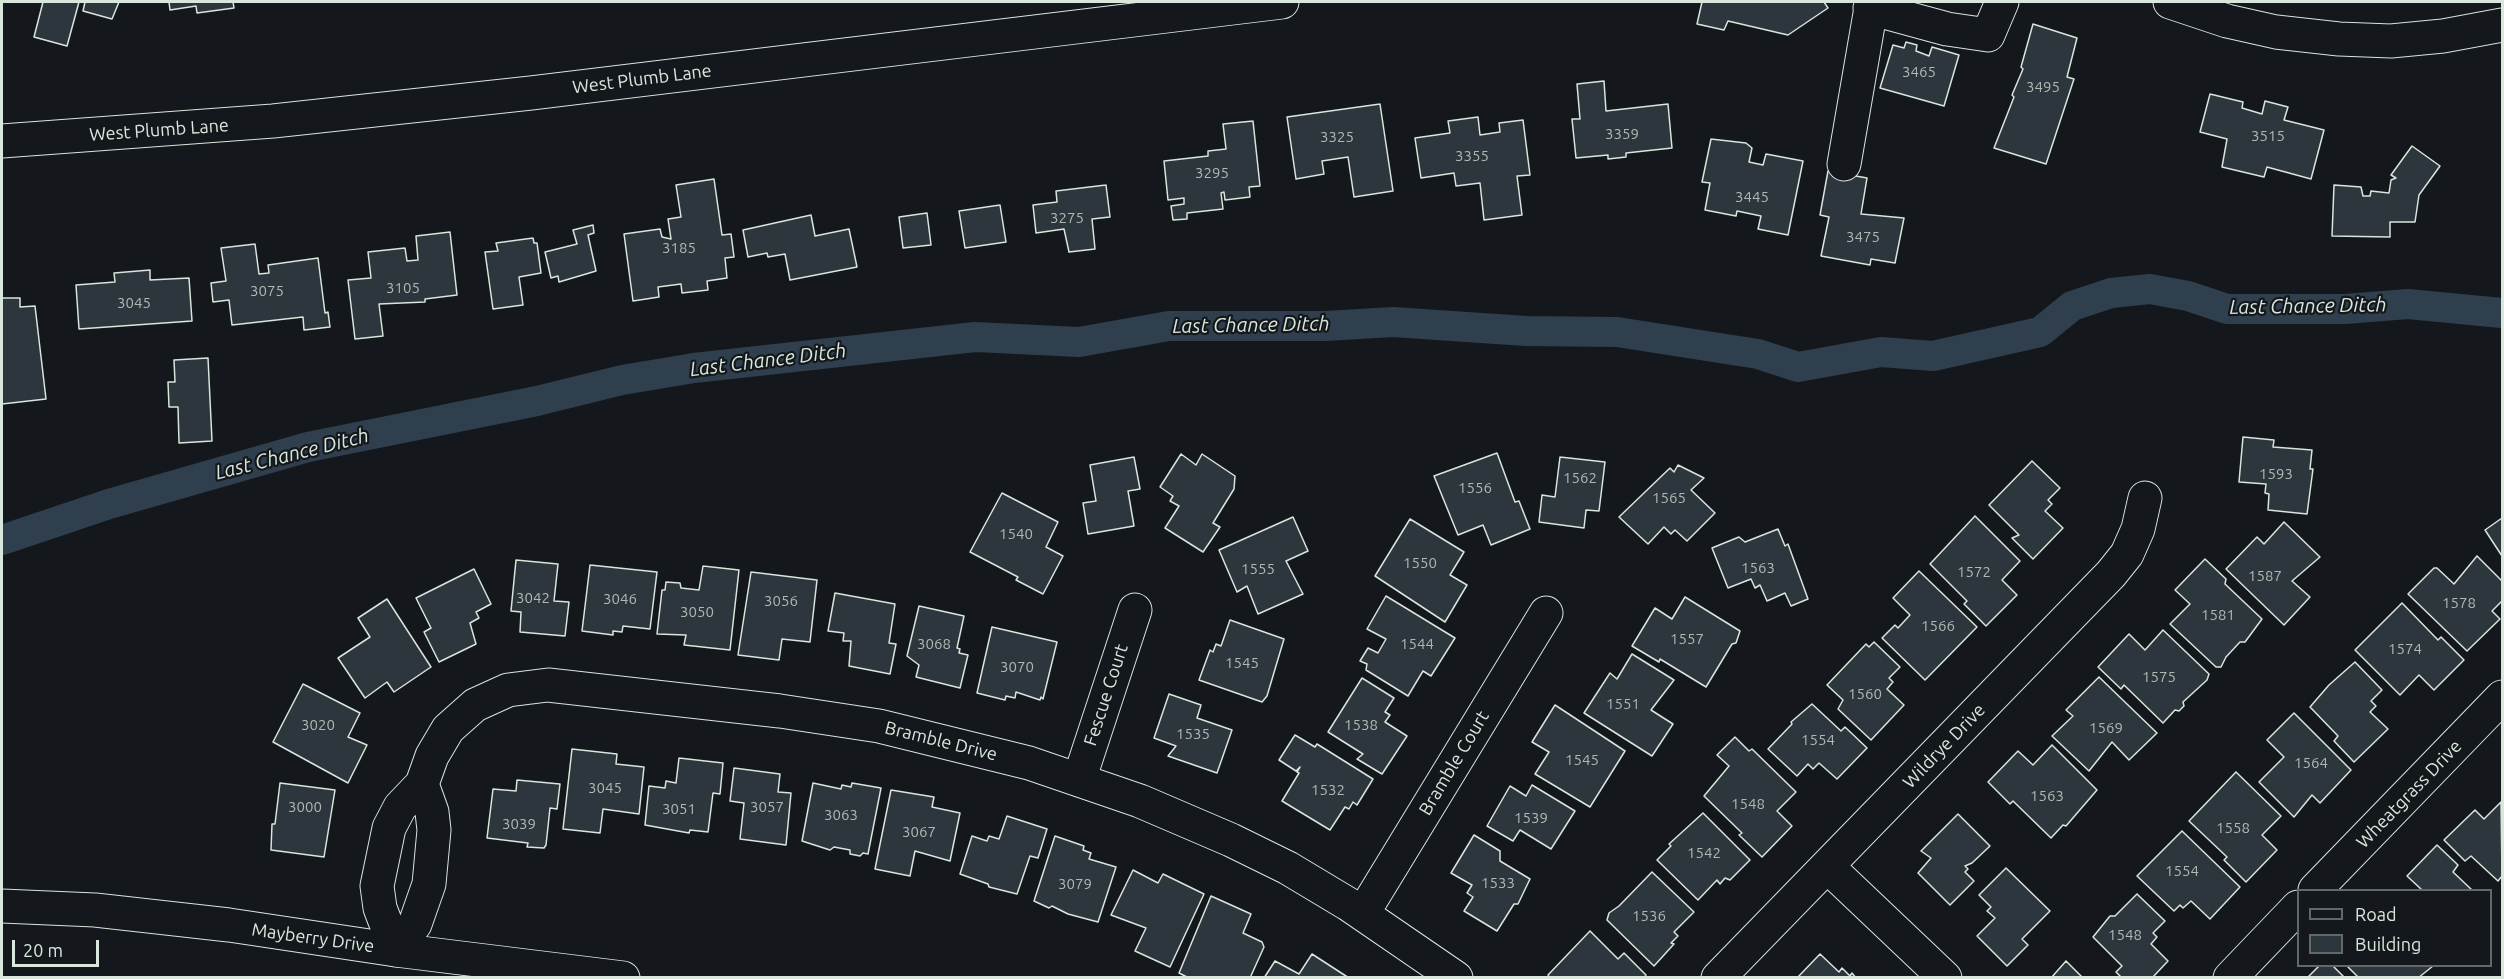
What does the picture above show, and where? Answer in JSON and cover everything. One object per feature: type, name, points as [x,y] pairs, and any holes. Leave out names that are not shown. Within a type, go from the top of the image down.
[{"type":"street","name":"West Plumb Lane","points":[[2,141],[262,122],[496,97],[1166,8],[1282,2]]},
{"type":"street","points":[[1844,164],[1871,5],[1947,29],[1988,35],[1996,21],[2002,2]]},
{"type":"street","points":[[2170,2],[2227,21],[2276,32],[2339,39],[2391,41],[2443,36],[2502,25]]},
{"type":"street","name":"Wildrye Drive","points":[[1718,978],[2111,574],[2131,546],[2138,529],[2145,498]]},
{"type":"street","name":"Fescue Court","points":[[1079,780],[1135,610]]},
{"type":"street","name":"Bramble Court","points":[[1363,913],[1546,613]]},
{"type":"street","name":"Bramble Drive","points":[[396,950],[380,908],[377,886],[389,828],[400,807],[422,784],[432,756],[448,729],[476,705],[508,690],[548,685],[780,711],[879,726],[1029,763],[1140,801],[1231,840],[1288,868],[1363,913],[1456,978]]},
{"type":"street","name":"Wheatgrass Drive","points":[[2317,889],[2502,697]]},
{"type":"street","points":[[396,950],[415,924],[429,884],[434,830],[432,812],[422,784]]},
{"type":"street","points":[[1827,866],[1945,978]]},
{"type":"street","name":"Mayberry Drive","points":[[2,906],[95,910],[196,921],[396,950],[623,978]]},
{"type":"street","points":[[2230,978],[2297,908]]},
{"type":"building","points":[[43,2],[79,2],[67,46],[34,37]]},
{"type":"building","points":[[85,2],[119,2],[112,19],[83,11]]},
{"type":"building","points":[[169,2],[233,2],[234,8],[197,13],[196,6],[170,10]]},
{"type":"building","points":[[1702,2],[1824,2],[1828,8],[1788,35],[1728,21],[1724,30],[1697,24]]},
{"type":"building","points":[[2033,24],[2077,38],[2067,77],[2074,79],[2046,164],[1994,148],[2023,69],[2021,67]]},
{"type":"building","points":[[1906,42],[1917,45],[1916,51],[1929,56],[1932,47],[1959,55],[1944,106],[1880,88],[1893,45],[1904,48]]},
{"type":"building","points":[[1604,81],[1606,111],[1668,104],[1672,148],[1626,153],[1626,157],[1608,159],[1608,155],[1576,158],[1572,119],[1580,119],[1577,84]]},
{"type":"building","points":[[2210,94],[2243,102],[2242,108],[2262,114],[2265,101],[2288,107],[2284,120],[2324,130],[2311,179],[2267,167],[2264,177],[2222,167],[2227,139],[2200,132]]},
{"type":"building","points":[[1380,104],[1393,191],[1354,197],[1348,157],[1322,161],[1324,174],[1296,179],[1287,117]]},
{"type":"building","points":[[1478,117],[1480,135],[1500,132],[1499,123],[1523,120],[1530,175],[1517,176],[1522,215],[1484,220],[1480,183],[1456,186],[1454,173],[1421,178],[1415,138],[1450,133],[1448,121]]},
{"type":"building","points":[[1253,121],[1260,186],[1249,187],[1250,197],[1225,200],[1224,192],[1221,193],[1223,209],[1187,213],[1187,219],[1173,220],[1171,206],[1184,204],[1184,198],[1168,200],[1164,161],[1208,156],[1208,151],[1226,149],[1223,124]]},
{"type":"building","points":[[1711,139],[1746,143],[1752,148],[1749,162],[1763,165],[1766,154],[1803,161],[1788,235],[1758,229],[1761,216],[1737,211],[1736,216],[1705,210],[1710,183],[1702,182]]},
{"type":"building","points":[[2412,146],[2440,166],[2419,195],[2415,222],[2390,222],[2390,237],[2332,236],[2334,185],[2361,187],[2363,196],[2370,196],[2371,191],[2389,193],[2391,180],[2396,178],[2391,175]]},
{"type":"building","points":[[1828,171],[1867,178],[1861,214],[1904,218],[1895,263],[1871,259],[1870,265],[1821,256],[1829,217],[1820,215]]},
{"type":"building","points":[[714,179],[722,235],[731,234],[734,257],[725,258],[727,278],[707,281],[708,290],[682,293],[681,284],[658,287],[659,297],[633,301],[624,234],[660,229],[662,237],[671,239],[668,219],[681,217],[676,185]]},
{"type":"building","points":[[1106,185],[1110,217],[1092,219],[1095,249],[1069,252],[1064,229],[1036,233],[1033,205],[1057,202],[1056,191]]},
{"type":"building","points":[[1000,205],[1006,242],[965,248],[959,211]]},
{"type":"building","points":[[927,213],[931,245],[903,248],[899,217]]},
{"type":"building","points":[[811,215],[815,236],[849,229],[857,267],[790,280],[785,254],[768,257],[767,253],[748,257],[743,230]]},
{"type":"building","points":[[593,225],[594,233],[588,235],[596,271],[559,282],[558,276],[551,278],[545,252],[577,244],[573,230]]},
{"type":"building","points":[[450,232],[457,295],[425,299],[425,302],[379,304],[383,336],[355,339],[348,280],[371,278],[368,252],[405,248],[407,261],[418,260],[416,236]]},
{"type":"building","points":[[533,238],[534,243],[537,243],[541,273],[519,277],[523,305],[493,309],[485,252],[498,251],[496,243]]},
{"type":"building","points":[[255,244],[259,274],[269,273],[268,265],[318,258],[325,313],[328,312],[330,327],[304,330],[303,317],[232,325],[229,300],[213,302],[211,283],[226,281],[221,248]]},
{"type":"building","points":[[150,270],[150,280],[189,278],[192,321],[79,329],[76,285],[115,282],[114,273]]},
{"type":"building","points":[[2,298],[20,298],[20,307],[35,306],[46,399],[2,404]]},
{"type":"building","points":[[208,358],[212,441],[179,443],[178,407],[169,407],[168,382],[175,382],[174,360]]},
{"type":"building","points":[[2243,437],[2274,440],[2273,447],[2312,450],[2310,469],[2313,469],[2307,514],[2268,510],[2269,494],[2265,493],[2266,484],[2239,482]]},
{"type":"building","points":[[1497,453],[1515,502],[1519,501],[1530,529],[1491,545],[1483,525],[1458,535],[1434,476]]},
{"type":"building","points":[[1181,454],[1196,465],[1202,454],[1235,476],[1234,489],[1213,523],[1220,527],[1203,552],[1165,528],[1179,506],[1170,501],[1173,496],[1160,487]]},
{"type":"building","points":[[1134,457],[1140,489],[1128,491],[1134,526],[1088,534],[1083,503],[1096,501],[1090,465]]},
{"type":"building","points":[[1560,457],[1605,462],[1599,511],[1586,510],[1584,528],[1539,522],[1542,495],[1555,497]]},
{"type":"building","points":[[2032,461],[2060,488],[2048,500],[2052,504],[2045,511],[2063,528],[2033,559],[2012,538],[2019,535],[1989,505]]},
{"type":"building","points":[[1678,465],[1704,478],[1691,490],[1715,513],[1687,541],[1675,530],[1671,534],[1664,527],[1648,544],[1619,517],[1670,468],[1674,472]]},
{"type":"building","points":[[1002,493],[1058,522],[1046,547],[1063,556],[1043,594],[1016,580],[1018,577],[970,552]]},
{"type":"building","points":[[1975,516],[2020,561],[2002,580],[2017,595],[1986,626],[1964,604],[1967,601],[1930,564]]},
{"type":"building","points":[[1293,517],[1308,551],[1286,561],[1303,594],[1258,614],[1247,586],[1237,592],[1219,550]]},
{"type":"building","points":[[2502,518],[2502,556],[2485,530]]},
{"type":"building","points":[[1410,519],[1464,552],[1450,575],[1467,585],[1445,622],[1375,576]]},
{"type":"building","points":[[2284,522],[2320,557],[2292,581],[2310,597],[2284,625],[2226,569],[2257,537],[2264,544]]},
{"type":"building","points":[[1778,529],[1785,546],[1788,544],[1808,599],[1791,606],[1785,593],[1767,601],[1760,585],[1755,588],[1751,579],[1728,588],[1712,548],[1739,537],[1745,542]]},
{"type":"building","points":[[2477,556],[2502,581],[2502,601],[2492,611],[2500,619],[2467,651],[2408,594],[2434,568],[2437,568],[2454,584]]},
{"type":"building","points":[[2205,559],[2226,579],[2225,584],[2262,619],[2245,642],[2240,642],[2226,657],[2221,667],[2216,667],[2170,624],[2190,604],[2175,590]]},
{"type":"building","points":[[516,560],[558,564],[554,601],[569,602],[565,636],[520,632],[521,612],[511,611]]},
{"type":"building","points":[[590,565],[657,572],[650,629],[623,626],[622,632],[613,631],[613,635],[582,631]]},
{"type":"building","points":[[703,566],[739,570],[730,650],[684,645],[686,635],[657,634],[662,590],[665,590],[666,582],[680,583],[681,588],[699,590]]},
{"type":"building","points":[[474,569],[491,604],[476,612],[479,618],[470,623],[476,644],[439,662],[424,632],[431,628],[416,598]]},
{"type":"building","points":[[1919,571],[1977,627],[1925,680],[1882,638],[1895,625],[1898,628],[1910,615],[1893,598]]},
{"type":"building","points":[[751,572],[817,580],[810,642],[782,639],[779,660],[738,655]]},
{"type":"building","points":[[835,593],[895,604],[889,643],[896,644],[890,674],[849,666],[851,641],[843,641],[844,633],[828,631]]},
{"type":"building","points":[[1386,596],[1455,638],[1431,676],[1423,671],[1408,696],[1366,670],[1367,664],[1360,661],[1368,648],[1378,653],[1386,639],[1367,629]]},
{"type":"building","points":[[1685,597],[1740,631],[1736,643],[1732,644],[1706,687],[1660,659],[1659,662],[1632,646],[1655,608],[1672,619]]},
{"type":"building","points":[[387,599],[431,667],[394,692],[387,682],[365,698],[338,658],[370,637],[358,618]]},
{"type":"building","points":[[2402,603],[2438,640],[2441,637],[2464,660],[2434,690],[2419,675],[2400,695],[2355,650]]},
{"type":"building","points":[[919,606],[964,616],[957,648],[960,649],[959,653],[968,655],[960,688],[916,677],[919,665],[907,656]]},
{"type":"building","points":[[1230,620],[1284,639],[1267,696],[1262,702],[1199,680],[1210,650],[1213,652],[1216,644],[1221,646]]},
{"type":"building","points":[[992,627],[1057,642],[1043,699],[1016,692],[1015,698],[1006,696],[1005,700],[977,693]]},
{"type":"building","points":[[2163,630],[2209,674],[2207,680],[2183,702],[2184,706],[2179,711],[2175,710],[2163,723],[2124,685],[2121,689],[2098,667],[2129,634],[2145,650]]},
{"type":"building","points":[[1874,642],[1900,667],[1889,678],[1893,682],[1887,689],[1904,705],[1871,740],[1838,709],[1843,700],[1827,685],[1866,644],[1869,647]]},
{"type":"building","points":[[1632,654],[1674,680],[1651,710],[1673,724],[1652,756],[1584,713],[1610,673],[1617,679]]},
{"type":"building","points":[[2355,662],[2382,690],[2371,701],[2376,706],[2370,712],[2388,729],[2354,762],[2334,741],[2338,736],[2310,707],[2329,685]]},
{"type":"building","points":[[2099,677],[2157,733],[2129,760],[2112,742],[2089,771],[2052,736],[2073,716],[2066,710]]},
{"type":"building","points":[[1362,678],[1394,698],[1385,712],[1390,715],[1385,722],[1407,736],[1382,774],[1357,759],[1363,754],[1328,732]]},
{"type":"building","points":[[303,684],[360,713],[348,737],[367,745],[348,783],[273,742]]},
{"type":"building","points":[[1169,694],[1201,705],[1197,718],[1232,730],[1217,773],[1168,756],[1176,746],[1154,738]]},
{"type":"building","points":[[1812,704],[1841,731],[1845,727],[1867,748],[1837,779],[1819,763],[1813,769],[1808,764],[1797,776],[1768,749],[1792,724],[1791,722]]},
{"type":"building","points":[[1555,705],[1625,751],[1590,807],[1535,774],[1549,752],[1532,742]]},
{"type":"building","points":[[2294,713],[2351,770],[2320,803],[2312,795],[2294,817],[2259,782],[2284,757],[2267,740]]},
{"type":"building","points":[[1295,735],[1315,747],[1317,744],[1373,779],[1357,805],[1353,802],[1349,809],[1345,807],[1330,830],[1282,801],[1299,773],[1297,772],[1300,767],[1296,771],[1279,760]]},
{"type":"building","points":[[1735,737],[1749,751],[1752,749],[1796,792],[1777,811],[1792,826],[1762,857],[1739,835],[1742,833],[1704,796],[1729,766],[1717,755]]},
{"type":"building","points":[[2052,745],[2097,790],[2066,826],[2063,825],[2051,838],[2013,801],[2010,804],[1988,782],[2018,751],[2033,765]]},
{"type":"building","points":[[572,749],[617,754],[616,764],[644,767],[639,814],[603,809],[600,833],[563,829]]},
{"type":"building","points":[[679,758],[723,763],[720,794],[713,793],[708,832],[690,830],[689,833],[645,825],[649,786],[665,788],[666,781],[676,783]]},
{"type":"building","points":[[734,768],[780,774],[778,792],[791,793],[786,845],[740,839],[744,803],[730,801]]},
{"type":"building","points":[[2236,772],[2281,816],[2262,835],[2277,850],[2246,882],[2224,860],[2227,857],[2189,821]]},
{"type":"building","points":[[517,780],[560,784],[557,809],[550,808],[544,848],[527,847],[528,843],[487,838],[493,789],[516,791]]},
{"type":"building","points":[[280,783],[335,790],[324,857],[271,850],[272,824],[275,824]]},
{"type":"building","points":[[813,783],[841,789],[842,785],[851,787],[852,783],[881,788],[868,854],[863,853],[860,856],[850,854],[850,850],[834,847],[830,850],[802,841]]},
{"type":"building","points":[[1532,785],[1575,811],[1551,849],[1520,830],[1513,841],[1487,826],[1510,786],[1526,796]]},
{"type":"building","points":[[891,790],[934,797],[932,807],[960,813],[950,861],[915,851],[910,876],[875,869]]},
{"type":"building","points":[[2501,802],[2502,876],[2498,881],[2471,856],[2465,861],[2444,840],[2475,810],[2484,819]]},
{"type":"building","points":[[1703,813],[1750,860],[1730,880],[1725,878],[1720,884],[1717,880],[1698,900],[1657,860],[1671,846],[1669,844]]},
{"type":"building","points":[[1958,814],[1990,846],[1972,863],[1965,866],[1968,869],[1965,872],[1974,881],[1950,905],[1918,873],[1931,858],[1921,851]]},
{"type":"building","points":[[1007,816],[1047,829],[1038,858],[1030,856],[1017,894],[989,887],[988,884],[960,874],[972,836],[987,841],[989,836],[999,839]]},
{"type":"building","points":[[2182,831],[2240,887],[2210,919],[2191,901],[2183,908],[2180,905],[2174,911],[2137,876]]},
{"type":"building","points":[[1474,835],[1500,851],[1500,861],[1530,879],[1518,904],[1514,904],[1497,931],[1464,911],[1473,897],[1467,893],[1472,885],[1451,873]]},
{"type":"building","points":[[1055,836],[1084,846],[1083,850],[1091,853],[1089,859],[1116,867],[1098,922],[1068,914],[1052,906],[1049,908],[1034,901]]},
{"type":"building","points":[[2437,845],[2458,865],[2453,872],[2471,889],[2421,889],[2407,876]]},
{"type":"building","points":[[2006,868],[2050,911],[2022,939],[2028,945],[2007,966],[1977,936],[1995,918],[1987,911],[1991,907],[1979,895]]},
{"type":"building","points":[[1133,870],[1158,883],[1163,874],[1204,894],[1170,967],[1135,951],[1146,928],[1111,915]]},
{"type":"building","points":[[1652,872],[1694,912],[1674,932],[1678,936],[1671,943],[1674,944],[1654,966],[1607,920],[1609,913],[1619,906]]},
{"type":"building","points":[[2137,894],[2165,921],[2153,933],[2157,937],[2151,944],[2168,961],[2152,978],[2122,978],[2116,972],[2122,966],[2093,937],[2110,916],[2115,916]]},
{"type":"building","points":[[1211,896],[1251,914],[1243,933],[1262,942],[1264,947],[1250,978],[1189,978],[1179,973]]},
{"type":"building","points":[[1590,931],[1618,959],[1624,953],[1646,975],[1644,978],[1550,978],[1548,975]]},
{"type":"building","points":[[1312,954],[1349,978],[1264,978],[1275,961],[1299,974]]},
{"type":"building","points":[[1820,954],[1839,972],[1842,968],[1850,976],[1852,973],[1856,978],[1797,978]]},
{"type":"building","points":[[2066,961],[2083,978],[2051,978]]},
{"type":"building","points":[[2318,967],[2334,967],[2345,978],[2307,978]]},
{"type":"building","points":[[2348,967],[2432,967],[2418,978],[2359,978]]},
{"type":"waterway","name":"Last Chance Ditch","points":[[2,540],[109,504],[308,447],[537,401],[622,380],[694,368],[975,337],[1079,342],[1169,326],[1325,326],[1393,322],[1526,331],[1617,332],[1758,354],[1798,367],[1881,352],[1933,356],[2040,332],[2072,306],[2111,293],[2150,289],[2188,296],[2227,309],[2345,309],[2408,304],[2502,313]]}]
